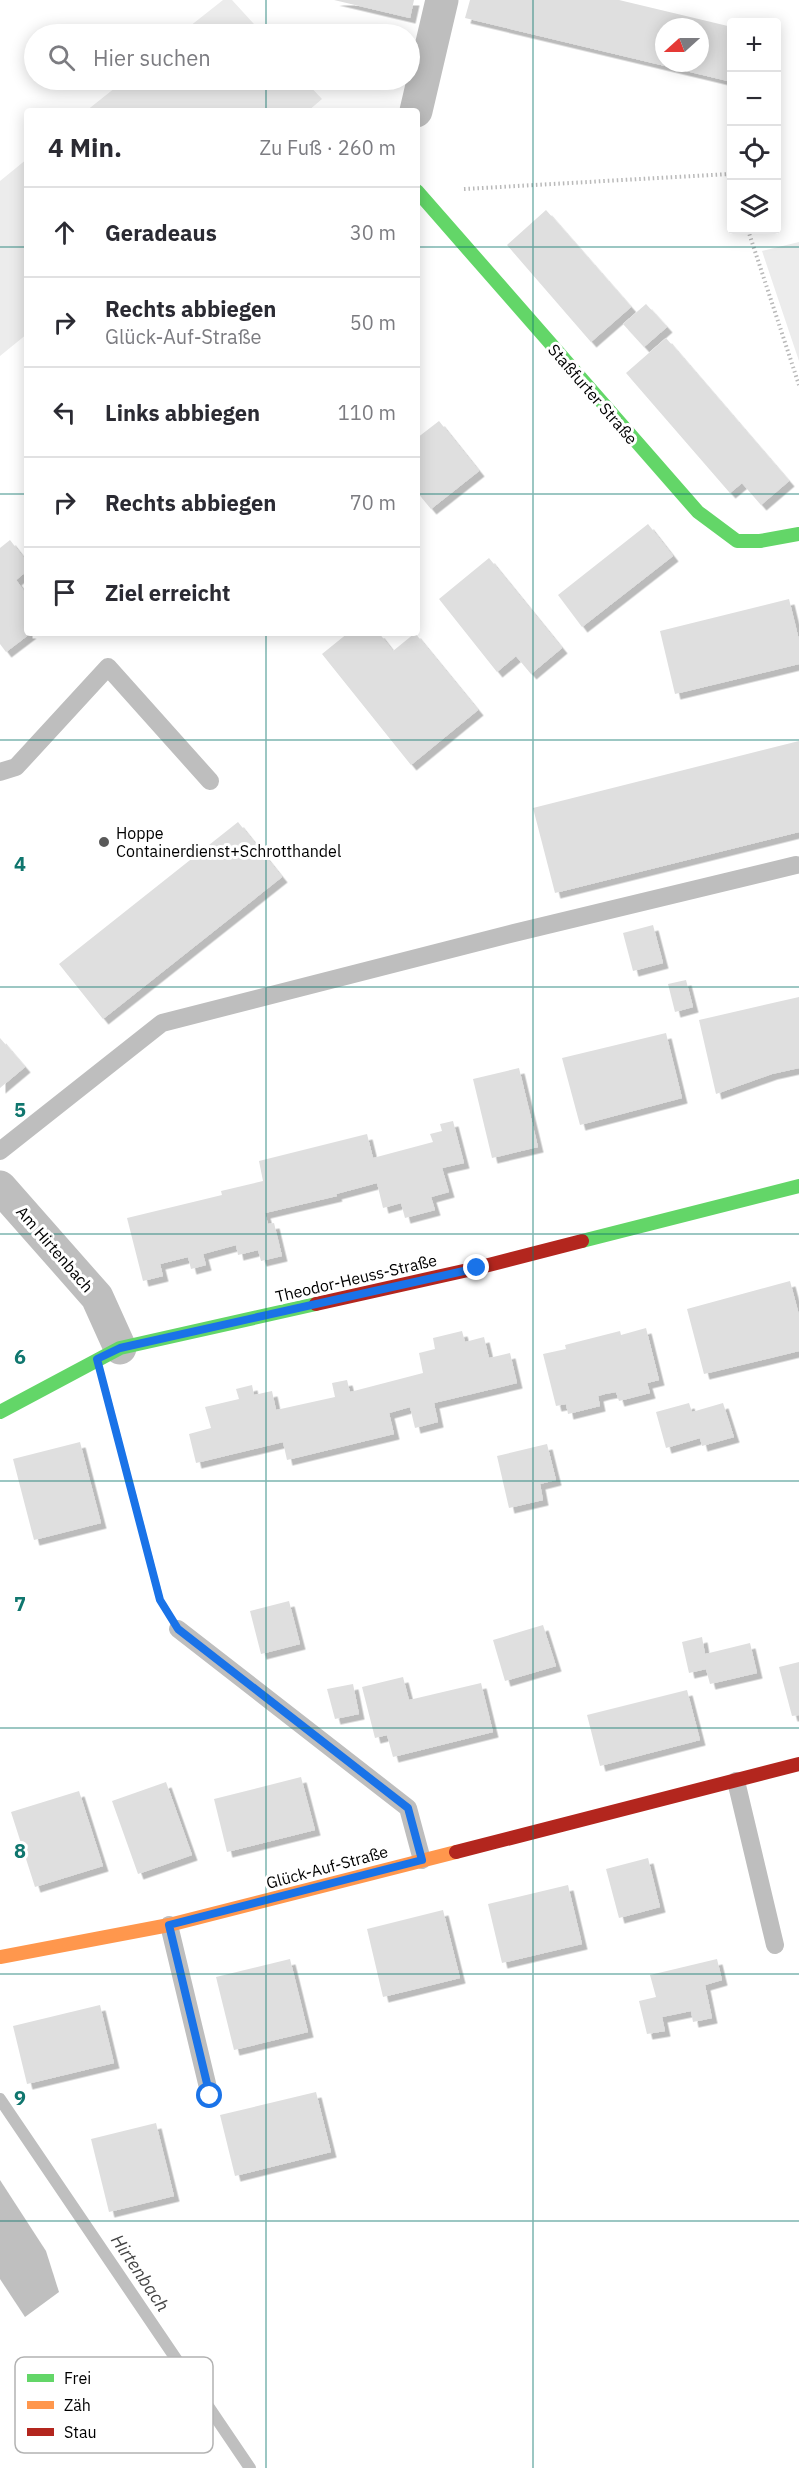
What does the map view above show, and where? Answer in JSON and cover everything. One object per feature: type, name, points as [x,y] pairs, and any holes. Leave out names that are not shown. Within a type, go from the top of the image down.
[{"type":"street","points":[[417,108],[442,0]]},
{"type":"street","name":"Staßfurter Straße","points":[[420,194],[698,512],[737,541],[760,541],[799,534]]},
{"type":"street","name":"Theodor-Heuss-Straße","points":[[0,1412],[108,1354],[477,1268],[799,1186]]},
{"type":"street","name":"Am Hirtenbach","points":[[0,1187],[97,1297],[108,1354]]},
{"type":"street","name":"Glück-Auf-Straße","points":[[0,1956],[56,1948],[169,1925],[799,1764]]},
{"type":"lane","points":[[0,772],[16,767],[108,667],[210,781]]},
{"type":"lane","points":[[0,1151],[162,1023],[513,933],[796,865]]},
{"type":"lane","points":[[178,1629],[408,1808],[422,1860]]},
{"type":"lane","points":[[736,1781],[775,1945]]},
{"type":"lane","points":[[169,1925],[210,2096]]},
{"type":"path","points":[[420,194],[450,190],[727,174]]},
{"type":"path","points":[[749,234],[799,385]]},
{"type":"path","points":[[108,1354],[160,1600],[178,1629]]},
{"type":"shaded area","points":[[223,0],[232,0],[254,24],[193,24]]},
{"type":"shaded area","points":[[112,90],[313,90],[322,99],[312,108],[90,108]]},
{"type":"shaded area","points":[[24,161],[24,336],[0,356],[0,181]]},
{"type":"shaded area","points":[[799,242],[799,361],[762,251]]},
{"type":"shaded area","points":[[0,2180],[46,2251],[59,2292],[25,2317],[0,2279]]},
{"type":"building","points":[[334,0],[414,0],[410,18]]},
{"type":"building","points":[[470,0],[619,0],[694,18],[655,18],[655,64],[465,18]]},
{"type":"building","points":[[709,22],[727,26],[727,81],[690,72],[709,72]]},
{"type":"building","points":[[546,210],[631,307],[591,342],[507,245]]},
{"type":"building","points":[[646,304],[667,327],[644,347],[623,324]]},
{"type":"building","points":[[666,338],[789,481],[761,505],[742,483],[730,493],[626,373]]},
{"type":"building","points":[[439,421],[479,471],[431,509],[420,496],[420,436]]},
{"type":"building","points":[[648,524],[673,556],[582,627],[558,595]]},
{"type":"building","points":[[10,540],[24,558],[24,573],[16,580],[24,591],[24,636],[27,636],[6,652],[0,644],[0,548]]},
{"type":"building","points":[[489,558],[562,648],[531,674],[516,656],[497,672],[439,599]]},
{"type":"building","points":[[789,599],[799,640],[799,664],[675,694],[660,631]]},
{"type":"building","points":[[344,636],[381,636],[393,651],[411,636],[417,636],[478,710],[411,765],[322,654]]},
{"type":"building","points":[[799,741],[799,832],[555,893],[533,808]]},
{"type":"building","points":[[238,822],[282,877],[103,1019],[59,964]]},
{"type":"building","points":[[653,925],[663,963],[633,971],[623,933]]},
{"type":"building","points":[[686,980],[693,1007],[675,1012],[668,984]]},
{"type":"building","points":[[799,997],[799,1068],[772,1074],[716,1094],[699,1020]]},
{"type":"building","points":[[666,1033],[682,1098],[580,1125],[562,1058]]},
{"type":"building","points":[[0,1038],[25,1067],[0,1088]]},
{"type":"building","points":[[519,1068],[538,1147],[492,1158],[473,1079]]},
{"type":"building","points":[[453,1121],[464,1163],[442,1168],[449,1192],[431,1197],[435,1210],[405,1218],[401,1203],[383,1208],[377,1183],[336,1194],[337,1196],[265,1213],[268,1224],[274,1223],[282,1256],[261,1261],[258,1250],[238,1255],[236,1245],[203,1254],[206,1265],[191,1269],[188,1257],[160,1264],[163,1276],[143,1281],[127,1218],[222,1195],[221,1191],[263,1181],[259,1161],[367,1134],[373,1158],[433,1142],[430,1134],[442,1131],[440,1124]]},
{"type":"building","points":[[790,1281],[799,1315],[799,1351],[704,1374],[687,1309]]},
{"type":"building","points":[[646,1328],[659,1380],[647,1383],[650,1393],[619,1401],[616,1392],[605,1394],[598,1396],[600,1406],[568,1414],[566,1404],[556,1406],[543,1354],[566,1349],[565,1345],[620,1331],[621,1335]]},
{"type":"building","points":[[462,1331],[465,1342],[484,1337],[489,1358],[510,1353],[517,1383],[434,1403],[438,1422],[415,1428],[410,1407],[389,1413],[394,1434],[287,1460],[283,1442],[196,1463],[189,1434],[211,1428],[205,1407],[239,1399],[236,1389],[252,1385],[254,1395],[272,1391],[276,1410],[335,1397],[332,1383],[347,1380],[350,1392],[423,1373],[419,1353],[435,1349],[433,1338]]},
{"type":"building","points":[[689,1403],[692,1412],[723,1403],[734,1437],[702,1446],[700,1438],[666,1448],[656,1412]]},
{"type":"building","points":[[80,1442],[101,1523],[34,1540],[13,1459]]},
{"type":"building","points":[[547,1444],[556,1480],[540,1484],[543,1500],[509,1508],[497,1456]]},
{"type":"building","points":[[289,1601],[300,1644],[261,1654],[250,1611]]},
{"type":"building","points":[[543,1625],[556,1666],[505,1681],[493,1640]]},
{"type":"building","points":[[702,1637],[705,1654],[750,1643],[757,1673],[710,1684],[706,1669],[689,1673],[682,1642]]},
{"type":"building","points":[[799,1662],[799,1715],[792,1716],[779,1667]]},
{"type":"building","points":[[403,1677],[409,1700],[481,1683],[493,1732],[393,1757],[387,1735],[375,1738],[362,1687]]},
{"type":"building","points":[[353,1684],[359,1714],[335,1719],[327,1689]]},
{"type":"building","points":[[687,1690],[700,1740],[600,1766],[587,1715]]},
{"type":"building","points":[[301,1777],[315,1830],[227,1852],[214,1799]]},
{"type":"building","points":[[166,1782],[192,1855],[138,1874],[112,1801]]},
{"type":"building","points":[[79,1791],[103,1866],[35,1887],[11,1812]]},
{"type":"building","points":[[648,1858],[660,1907],[619,1918],[606,1869]]},
{"type":"building","points":[[568,1885],[582,1944],[502,1963],[488,1904]]},
{"type":"building","points":[[443,1910],[460,1978],[383,1997],[367,1929]]},
{"type":"building","points":[[290,1959],[308,2032],[234,2050],[216,1977]]},
{"type":"building","points":[[717,1959],[722,1980],[705,1985],[712,2018],[693,2022],[691,2011],[662,2017],[665,2031],[647,2034],[639,2001],[656,1997],[650,1975]]},
{"type":"building","points":[[100,2005],[114,2063],[27,2084],[13,2026]]},
{"type":"building","points":[[316,2092],[331,2152],[235,2176],[220,2115]]},
{"type":"building","points":[[156,2123],[174,2196],[109,2212],[91,2139]]},
{"type":"waterway","name":"Hirtenbach","points":[[0,2099],[175,2357]]},
{"type":"waterway","name":"Hirtenbach","points":[[213,2413],[250,2468]]},
{"type":"traffic: fast","points":[[420,194],[698,512],[737,541],[760,541],[799,534]]},
{"type":"traffic: fast","points":[[582,1241],[799,1186]]},
{"type":"traffic: fast","points":[[0,1412],[120,1348],[316,1304]]},
{"type":"traffic: slow","points":[[0,1957],[169,1925],[456,1852]]},
{"type":"traffic: jam","points":[[316,1304],[477,1268],[582,1241]]},
{"type":"traffic: jam","points":[[456,1852],[799,1764]]},
{"type":"place","name":"Hoppe Containerdienst+Schrotthandel","points":[[104,842]]},
{"type":"route","points":[[210,2096],[169,1925],[422,1860],[408,1808],[178,1629],[160,1600],[97,1359],[120,1348],[477,1268]]}]
